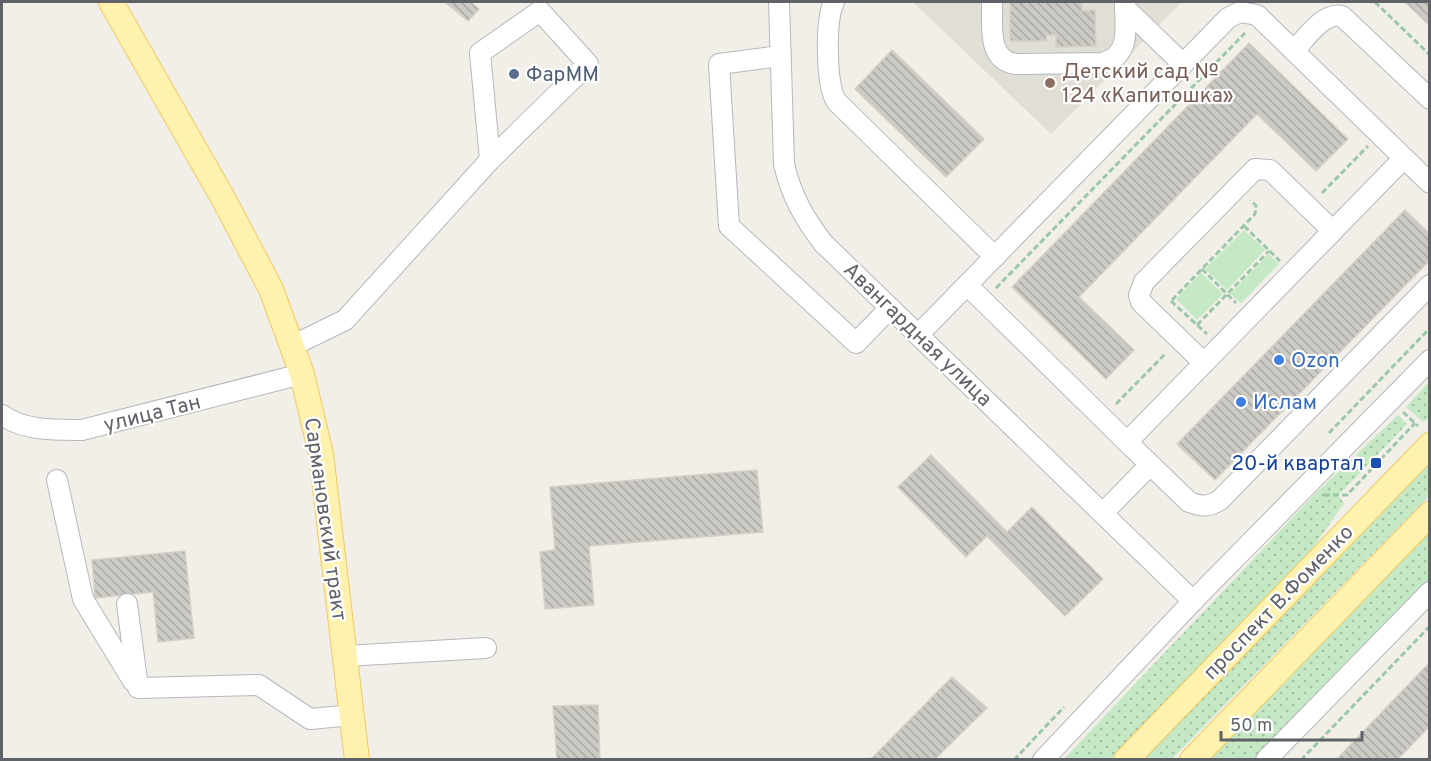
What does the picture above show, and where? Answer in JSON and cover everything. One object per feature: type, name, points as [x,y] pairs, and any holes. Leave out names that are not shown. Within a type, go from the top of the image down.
[{"type":"main road","name":"Сармановский тракт","points":[[111,2],[224,198],[271,289],[302,374],[321,454],[357,759]]},
{"type":"main road","name":"проспект В.Фоменко","points":[[1126,759],[1421,431]]},
{"type":"main road","points":[[1192,759],[1430,514]]},
{"type":"street","name":"Авангардная улица","points":[[779,2],[782,146],[787,176],[795,201],[823,243],[1193,601]]},
{"type":"street","points":[[834,2],[829,20],[830,80],[836,102],[994,257]]},
{"type":"street","points":[[992,2],[995,51],[1004,61],[1016,64],[1102,63],[1115,59],[1125,43],[1125,5]]},
{"type":"street","points":[[1125,5],[1183,64]]},
{"type":"street","points":[[291,346],[345,320],[490,160],[588,64],[540,11],[480,53],[490,160]]},
{"type":"street","points":[[918,335],[1228,18],[1240,12],[1249,12],[1259,18],[1430,183]]},
{"type":"street","points":[[1294,51],[1325,19],[1342,16],[1430,99]]},
{"type":"street","points":[[780,56],[719,64],[729,226],[856,343],[890,308]]},
{"type":"street","points":[[1127,442],[1404,158]]},
{"type":"street","points":[[1204,363],[1141,302],[1140,289],[1237,187],[1256,169],[1270,170],[1333,231]]},
{"type":"street","points":[[967,285],[1189,502],[1202,507],[1220,500],[1430,285]]},
{"type":"street","points":[[1043,759],[1193,601],[1430,360]]},
{"type":"street","name":"улица Тан","points":[[2,415],[15,424],[52,430],[82,430],[302,374]]},
{"type":"street","points":[[1103,513],[1150,465]]},
{"type":"street","points":[[57,480],[83,599],[138,688]]},
{"type":"street","points":[[1266,759],[1430,592]]},
{"type":"street","points":[[127,604],[138,688]]},
{"type":"street","points":[[345,656],[486,648]]},
{"type":"street","points":[[138,688],[259,685],[310,719],[352,715]]},
{"type":"path","points":[[1375,2],[1430,55]]},
{"type":"path","points":[[983,302],[1259,18]]},
{"type":"path","points":[[1308,207],[1379,134]]},
{"type":"path","points":[[1172,300],[1244,226],[1257,209],[1237,187]]},
{"type":"path","points":[[1244,226],[1292,273]]},
{"type":"path","points":[[1197,325],[1269,251]]},
{"type":"path","points":[[1202,270],[1240,307]]},
{"type":"path","points":[[1102,418],[1179,339]]},
{"type":"path","points":[[1310,482],[1324,495],[1347,495],[1421,431],[1402,411]]},
{"type":"path","points":[[1301,759],[1430,626]]},
{"type":"shaded area","name":"Детский сад № 124 «Капитошка»","points":[[913,2],[1182,2],[1051,134]]},
{"type":"green space","points":[[1244,230],[1265,250],[1227,290],[1205,269]]},
{"type":"green space","points":[[1269,254],[1279,264],[1241,303],[1230,294]]},
{"type":"green space","points":[[1201,273],[1223,294],[1197,320],[1176,299]]},
{"type":"green space","points":[[1429,382],[1429,418],[1423,422],[1406,407]]},
{"type":"green space","points":[[1398,415],[1407,424],[1338,496],[1344,503],[1310,552],[1111,759],[1063,760],[1315,494]]},
{"type":"green space","points":[[1429,461],[1429,496],[1172,759],[1138,760]]},
{"type":"green space","points":[[1429,529],[1429,581],[1256,759],[1208,760]]},
{"type":"building","points":[[445,2],[471,2],[479,9],[468,21]]},
{"type":"building","points":[[1010,2],[1082,2],[1082,11],[1095,10],[1096,46],[1056,47],[1056,35],[1046,35],[1047,41],[1010,41]]},
{"type":"building","points":[[1405,2],[1430,2],[1430,26]]},
{"type":"building","points":[[1249,43],[1348,139],[1316,171],[1257,114],[1079,297],[1134,350],[1106,379],[1012,287]]},
{"type":"building","points":[[892,50],[984,139],[946,177],[855,89]]},
{"type":"building","points":[[1405,210],[1430,234],[1430,260],[1215,480],[1177,444]]},
{"type":"building","points":[[931,455],[1007,532],[1032,507],[1103,579],[1065,616],[987,536],[966,557],[898,487]]},
{"type":"building","points":[[757,470],[763,532],[589,546],[594,605],[545,609],[540,552],[555,550],[550,487]]},
{"type":"building","points":[[185,551],[194,638],[158,642],[153,592],[95,598],[92,560]]},
{"type":"building","points":[[1430,662],[1430,726],[1399,758],[1336,760]]},
{"type":"building","points":[[952,677],[987,708],[934,760],[852,760],[872,758]]},
{"type":"building","points":[[598,705],[600,760],[557,760],[553,706]]},
{"type":"place","name":"ФарММ","points":[[514,74]]},
{"type":"place","name":"Детский сад № 124 «Капитошка»","points":[[1050,83]]},
{"type":"place","name":"Ozon","points":[[1279,360]]},
{"type":"place","name":"Ислам","points":[[1241,402]]},
{"type":"place","name":"20-й квартал","points":[[1376,463]]}]
